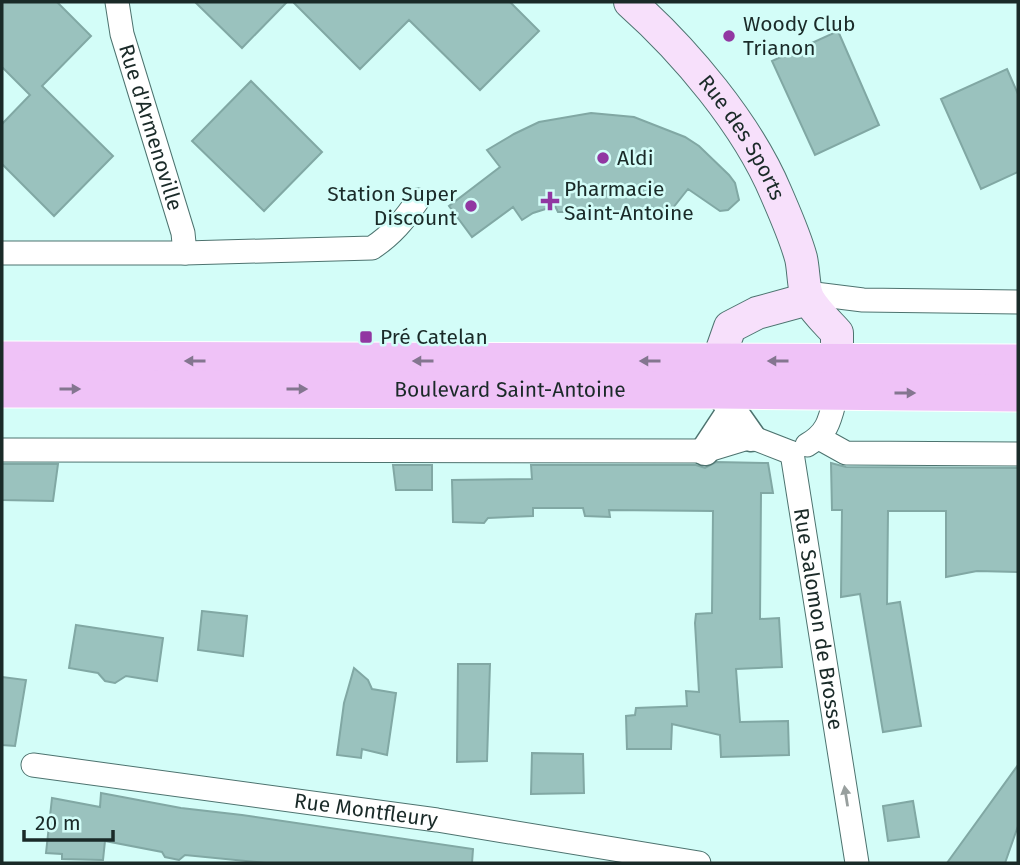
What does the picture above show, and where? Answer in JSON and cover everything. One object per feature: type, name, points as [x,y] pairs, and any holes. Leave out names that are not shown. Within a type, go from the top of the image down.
[{"type":"main road","name":"Rue des Sports","points":[[630,2],[648,18],[698,74],[749,140],[775,191],[793,235],[801,258],[807,296]]},
{"type":"main road","points":[[722,384],[730,327],[757,313],[807,296],[837,333],[838,377]]},
{"type":"main road","name":"Boulevard Saint-Antoine","points":[[2,360],[722,384]]},
{"type":"main road","name":"Boulevard Saint-Antoine","points":[[2,389],[722,384],[1018,363]]},
{"type":"main road","name":"Boulevard Saint-Antoine","points":[[838,377],[1018,393]]},
{"type":"street","name":"Rue d'Armenoville","points":[[117,2],[122,34],[183,233],[185,253]]},
{"type":"street","points":[[2,253],[185,253],[372,248],[386,239],[418,200]]},
{"type":"street","points":[[807,296],[863,300],[1018,302]]},
{"type":"street","points":[[2,450],[705,451],[751,437],[792,453],[820,438],[829,423],[838,377]]},
{"type":"street","points":[[722,384],[751,437]]},
{"type":"street","points":[[705,451],[722,384]]},
{"type":"street","points":[[820,438],[846,453],[1018,454]]},
{"type":"street","name":"Rue Salomon de Brosse","points":[[792,453],[857,863]]},
{"type":"street","name":"Rue Montfleury","points":[[33,765],[437,820],[699,863]]},
{"type":"building","points":[[2,2],[57,2],[91,36],[42,86],[113,156],[54,216],[2,164],[2,124],[30,95],[2,67]]},
{"type":"building","points":[[195,2],[287,2],[242,48]]},
{"type":"building","points":[[293,2],[510,2],[539,31],[480,90],[409,20],[360,69]]},
{"type":"building","points":[[838,31],[879,125],[815,155],[772,61]]},
{"type":"building","points":[[1007,69],[1018,94],[1018,172],[981,189],[941,99]]},
{"type":"building","points":[[251,81],[322,152],[264,211],[192,141]]},
{"type":"building","name":"Aldi","points":[[591,113],[634,117],[685,137],[699,146],[729,175],[735,183],[739,200],[728,210],[720,211],[688,189],[668,214],[649,206],[645,212],[558,212],[555,206],[533,213],[522,220],[513,207],[472,237],[449,206],[500,167],[487,150],[539,122]]},
{"type":"building","points":[[716,462],[768,463],[773,493],[761,493],[760,619],[779,618],[782,667],[736,669],[740,722],[788,721],[789,755],[721,757],[720,735],[672,724],[671,749],[627,749],[626,716],[635,715],[636,708],[687,706],[686,691],[699,692],[695,623],[696,614],[712,613],[713,511],[609,510],[610,517],[585,516],[583,508],[533,508],[533,516],[488,518],[484,523],[453,522],[452,480],[532,479],[531,465],[696,465],[705,468]]},
{"type":"building","points":[[831,463],[846,467],[1018,468],[1018,572],[977,571],[946,577],[946,511],[888,511],[887,604],[900,602],[921,726],[883,732],[860,594],[841,597],[842,510],[832,510]]},
{"type":"building","points":[[2,464],[58,464],[53,501],[2,500]]},
{"type":"building","points":[[393,465],[432,465],[432,490],[396,490]]},
{"type":"building","points":[[202,611],[247,616],[243,656],[198,650]]},
{"type":"building","points":[[76,625],[163,638],[157,681],[126,676],[115,683],[105,681],[98,673],[69,668]]},
{"type":"building","points":[[458,664],[490,664],[487,761],[457,762]]},
{"type":"building","points":[[354,668],[368,680],[372,689],[396,693],[387,755],[362,749],[361,758],[337,755],[344,703]]},
{"type":"building","points":[[2,677],[26,680],[15,746],[2,745]]},
{"type":"building","points":[[532,753],[583,754],[584,793],[531,794]]},
{"type":"building","points":[[1018,765],[1018,826],[1005,863],[947,863]]},
{"type":"building","points":[[101,793],[181,808],[473,849],[472,863],[266,863],[185,855],[179,860],[165,857],[162,852],[105,841],[103,860],[62,859],[62,854],[46,853],[52,798],[100,807]]},
{"type":"building","points":[[913,801],[919,837],[888,841],[883,806]]},
{"type":"place","name":"Woody Club Trianon","points":[[729,36]]},
{"type":"place","name":"Aldi","points":[[603,158]]},
{"type":"place","name":"Pharmacie Saint-Antoine","points":[[550,201]]},
{"type":"place","name":"Station Super Discount","points":[[471,206]]},
{"type":"place","name":"Pré Catelan","points":[[366,337]]}]
